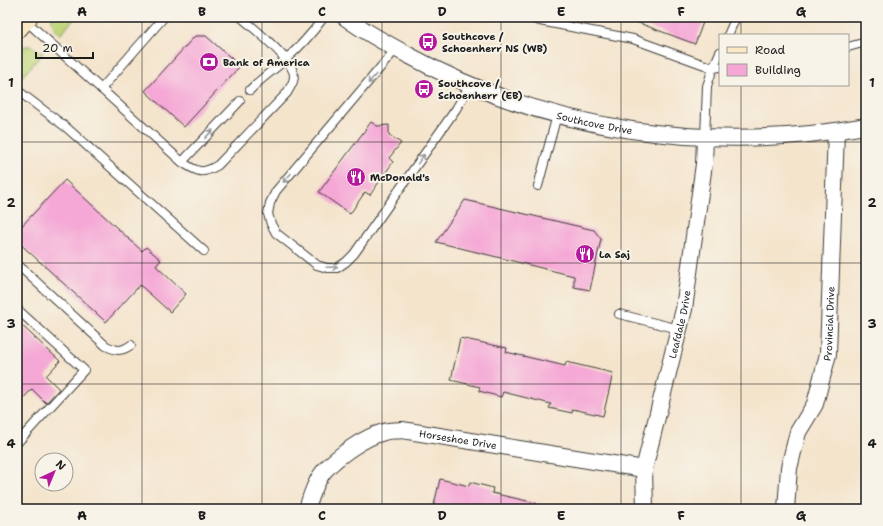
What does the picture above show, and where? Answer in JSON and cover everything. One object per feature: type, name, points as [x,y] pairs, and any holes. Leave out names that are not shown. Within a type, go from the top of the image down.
[{"type":"street","name":"Southcove Drive","points":[[345,17],[396,49],[435,70],[509,100],[580,121],[637,131],[705,138],[776,137],[836,132],[866,126]]},
{"type":"street","name":"Provincial Drive","points":[[786,509],[789,468],[798,432],[815,404],[828,354],[836,132]]},
{"type":"street","name":"Leafdale Drive","points":[[645,509],[644,469],[685,302],[704,164],[705,138]]},
{"type":"street","name":"Horseshoe Drive","points":[[307,509],[311,494],[324,471],[347,452],[367,439],[384,432],[402,430],[644,469]]},
{"type":"lane","points":[[101,88],[164,17]]},
{"type":"lane","points":[[22,21],[101,88],[182,162],[192,169],[201,172],[210,170],[218,164],[287,92],[292,84],[294,76],[292,68],[286,59],[241,17]]},
{"type":"lane","points":[[250,90],[257,82],[286,59],[315,29],[324,17]]},
{"type":"lane","points":[[528,17],[540,21],[633,40],[716,67]]},
{"type":"lane","points":[[728,34],[736,17]]},
{"type":"lane","points":[[849,47],[866,42]]},
{"type":"lane","points":[[396,49],[276,191],[270,202],[268,214],[276,233],[317,265],[327,268],[337,268],[354,254],[456,109],[470,85]]},
{"type":"lane","points":[[705,138],[707,86],[716,67],[719,56]]},
{"type":"lane","points":[[17,90],[67,128],[204,251]]},
{"type":"lane","points":[[182,162],[240,101]]},
{"type":"lane","points":[[538,186],[557,115]]},
{"type":"lane","points":[[17,264],[106,346],[116,351],[124,350],[131,345]]},
{"type":"lane","points":[[17,308],[84,370],[17,443]]},
{"type":"lane","points":[[620,314],[678,329]]},
{"type":"green space","points":[[52,17],[76,17],[60,35],[55,29]]},
{"type":"green space","points":[[26,46],[31,46],[43,53],[22,77],[17,72],[17,51]]},
{"type":"building","points":[[628,17],[705,17],[695,44],[628,19]]},
{"type":"building","points":[[195,36],[206,36],[240,66],[184,127],[145,91]]},
{"type":"building","name":"McDonald's","points":[[371,122],[377,126],[389,125],[389,135],[401,143],[389,158],[393,162],[370,195],[365,192],[350,214],[319,192]]},
{"type":"building","points":[[65,180],[142,251],[146,247],[161,260],[156,266],[186,294],[170,312],[140,285],[106,322],[17,241],[17,231]]},
{"type":"building","points":[[465,200],[594,230],[601,239],[590,290],[574,287],[574,276],[436,242]]},
{"type":"building","points":[[17,321],[60,361],[46,376],[59,389],[46,403],[32,389],[17,405]]},
{"type":"building","points":[[460,338],[507,348],[506,352],[565,366],[566,362],[613,373],[603,416],[573,409],[572,413],[549,408],[551,404],[503,392],[501,397],[479,391],[480,387],[451,380]]},
{"type":"building","points":[[440,479],[469,486],[470,482],[493,488],[492,493],[536,503],[535,509],[433,509]]},
{"type":"place","name":"Southcove / Schoenherr NS (WB)","points":[[428,42]]},
{"type":"place","name":"Bank of America","points":[[209,62]]},
{"type":"place","name":"Southcove / Schoenherr (EB)","points":[[424,89]]},
{"type":"place","name":"McDonald's","points":[[356,177]]},
{"type":"place","name":"La Saj","points":[[585,254]]}]
